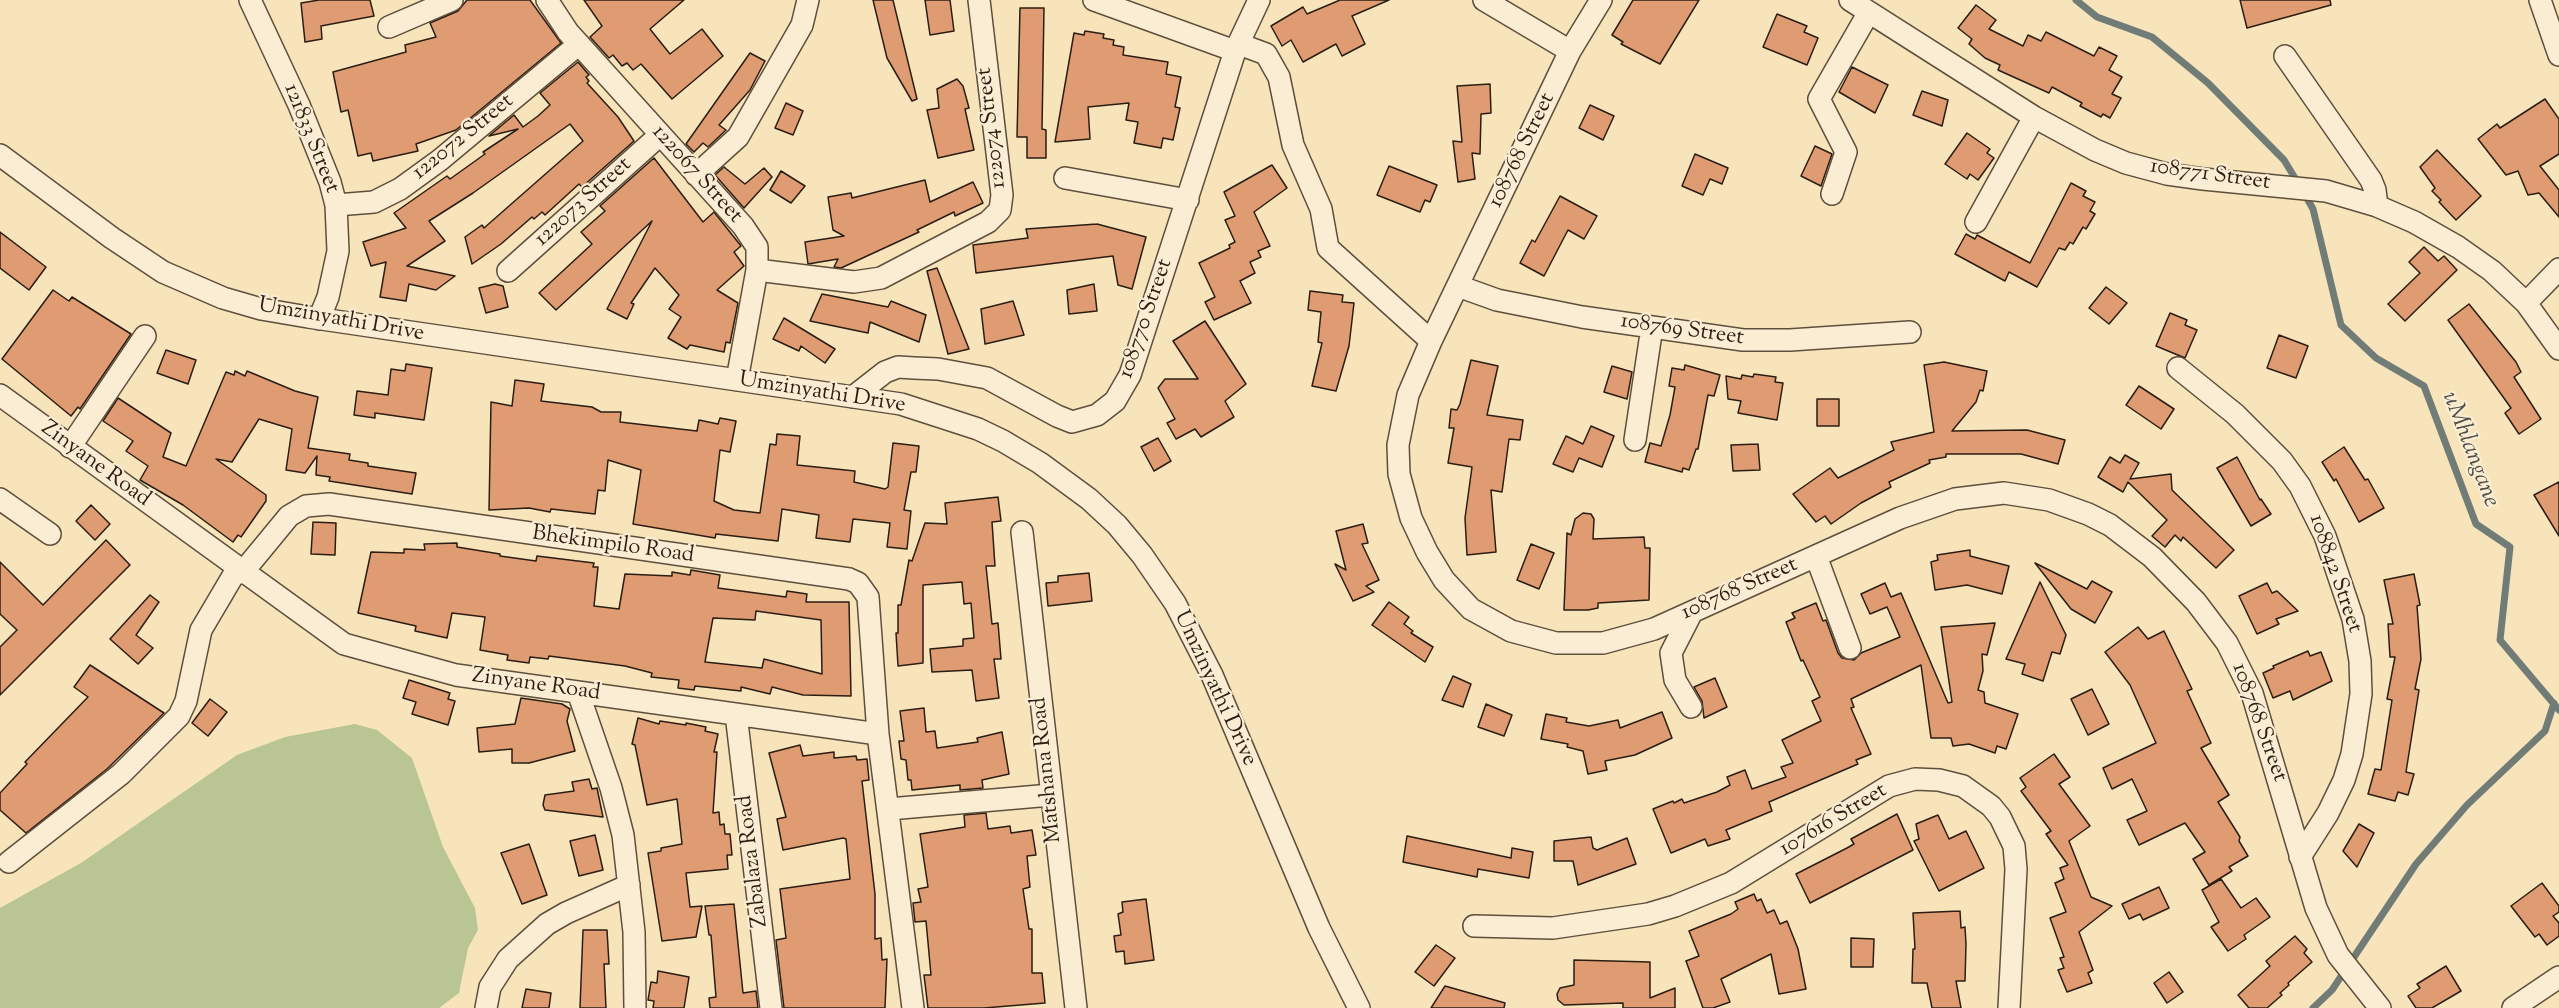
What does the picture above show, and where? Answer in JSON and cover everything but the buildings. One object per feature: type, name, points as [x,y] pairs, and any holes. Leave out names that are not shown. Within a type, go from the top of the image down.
[{"type":"street","name":"121833 Street","points":[[250,0],[299,105],[330,182],[336,205],[338,251],[319,319]]},
{"type":"street","points":[[389,27],[452,0]]},
{"type":"street","name":"122067 Street","points":[[547,0],[579,45],[753,240],[758,253],[757,270],[737,380]]},
{"type":"street","points":[[696,176],[738,137],[802,25],[808,0]]},
{"type":"street","name":"122074 Street","points":[[757,270],[854,282],[881,278],[988,222],[1000,210],[1002,195],[979,0]]},
{"type":"street","points":[[1094,0],[1237,48],[1266,54],[1279,77],[1293,145],[1321,209],[1329,248],[1431,341]]},
{"type":"street","name":"108770 Street","points":[[853,397],[879,376],[893,369],[938,369],[987,378],[1064,420],[1081,421],[1097,415],[1119,395],[1130,375],[1237,48],[1258,0]]},
{"type":"street","points":[[1484,0],[1570,51]]},
{"type":"street","name":"108768 Street","points":[[1600,0],[1570,51],[1431,341],[1408,395],[1401,423],[1399,474],[1408,509],[1427,552],[1443,580],[1461,600],[1480,615],[1511,631],[1542,641],[1573,644],[1604,643],[1635,636],[1935,505],[1980,495],[2004,493],[2049,500],[2109,525],[2152,556],[2174,578],[2227,643],[2252,693],[2316,908],[2338,955],[2380,1008]]},
{"type":"street","name":"108771 Street","points":[[1850,0],[2034,117],[2095,150],[2126,163],[2167,174],[2309,188],[2377,206],[2414,222],[2458,247],[2492,271],[2526,303],[2559,349]]},
{"type":"street","points":[[2540,0],[2559,55]]},
{"type":"street","points":[[1832,194],[1846,152],[1819,99],[1869,12]]},
{"type":"street","name":"122072 Street","points":[[336,205],[374,202],[400,189],[440,160],[579,45]]},
{"type":"street","points":[[2285,56],[2371,180],[2375,189],[2377,206]]},
{"type":"street","points":[[1976,222],[2034,117]]},
{"type":"street","name":"122073 Street","points":[[508,271],[660,135]]},
{"type":"street","name":"Umzinyathi Drive","points":[[0,155],[112,238],[163,272],[223,298],[261,309],[319,319],[901,404],[947,417],[1003,441],[1040,463],[1089,499],[1117,525],[1142,555],[1175,603],[1193,637],[1319,928],[1359,1008]]},
{"type":"street","points":[[1065,178],[1188,200]]},
{"type":"street","points":[[2526,303],[2559,268]]},
{"type":"street","name":"108769 Street","points":[[1458,286],[1497,300],[1743,340],[1790,340],[1910,332]]},
{"type":"street","points":[[1635,440],[1652,327]]},
{"type":"street","points":[[70,447],[145,336]]},
{"type":"street","name":"108842 Street","points":[[2178,368],[2235,414],[2282,461],[2300,486],[2325,536],[2353,619],[2360,661],[2361,694],[2352,754],[2344,780],[2328,813],[2300,857]]},
{"type":"street","name":"Zinyane Road","points":[[0,395],[239,571],[344,644],[456,675],[878,734]]},
{"type":"street","points":[[0,499],[50,534]]},
{"type":"street","name":"Bhekimpilo Road","points":[[9,862],[121,774],[179,716],[186,701],[201,630],[239,571],[290,516],[306,506],[329,504],[849,579],[862,586],[868,597],[878,734]]},
{"type":"street","name":"Matshana Road","points":[[1022,532],[1076,1008]]},
{"type":"street","points":[[1816,556],[1850,648]]},
{"type":"street","points":[[1691,707],[1675,680],[1671,653],[1692,612]]},
{"type":"street","points":[[578,692],[618,815],[634,932],[635,1008]]},
{"type":"street","name":"Zabalaza Road","points":[[736,714],[771,1008]]},
{"type":"street","points":[[878,734],[913,1008]]},
{"type":"street","name":"107616 Street","points":[[1474,926],[1563,927],[1648,914],[1675,906],[1731,883],[1889,786],[1915,779],[1939,780],[1963,786],[1991,806],[2000,817],[2014,846],[2016,869],[2009,1008]]},
{"type":"street","points":[[889,809],[1051,795]]},
{"type":"street","points":[[486,1008],[490,987],[508,958],[547,924],[629,885]]},
{"type":"street","points":[[2513,1008],[2559,977]]},
{"type":"green space","points":[[355,724],[377,730],[412,758],[443,847],[475,908],[478,930],[468,948],[459,993],[439,1008],[0,1008],[0,908],[81,863],[237,755],[285,737]]},
{"type":"waterway","name":"uMhlangane","points":[[2076,0],[2097,17],[2152,37],[2208,83],[2284,160],[2298,183]]},
{"type":"waterway","name":"uMhlangane","points":[[2304,193],[2313,209],[2341,325],[2376,358],[2424,386],[2476,524],[2510,547],[2500,640],[2559,710]]},
{"type":"waterway","points":[[2313,1008],[2332,990],[2416,864],[2467,805],[2545,731],[2554,703]]}]
